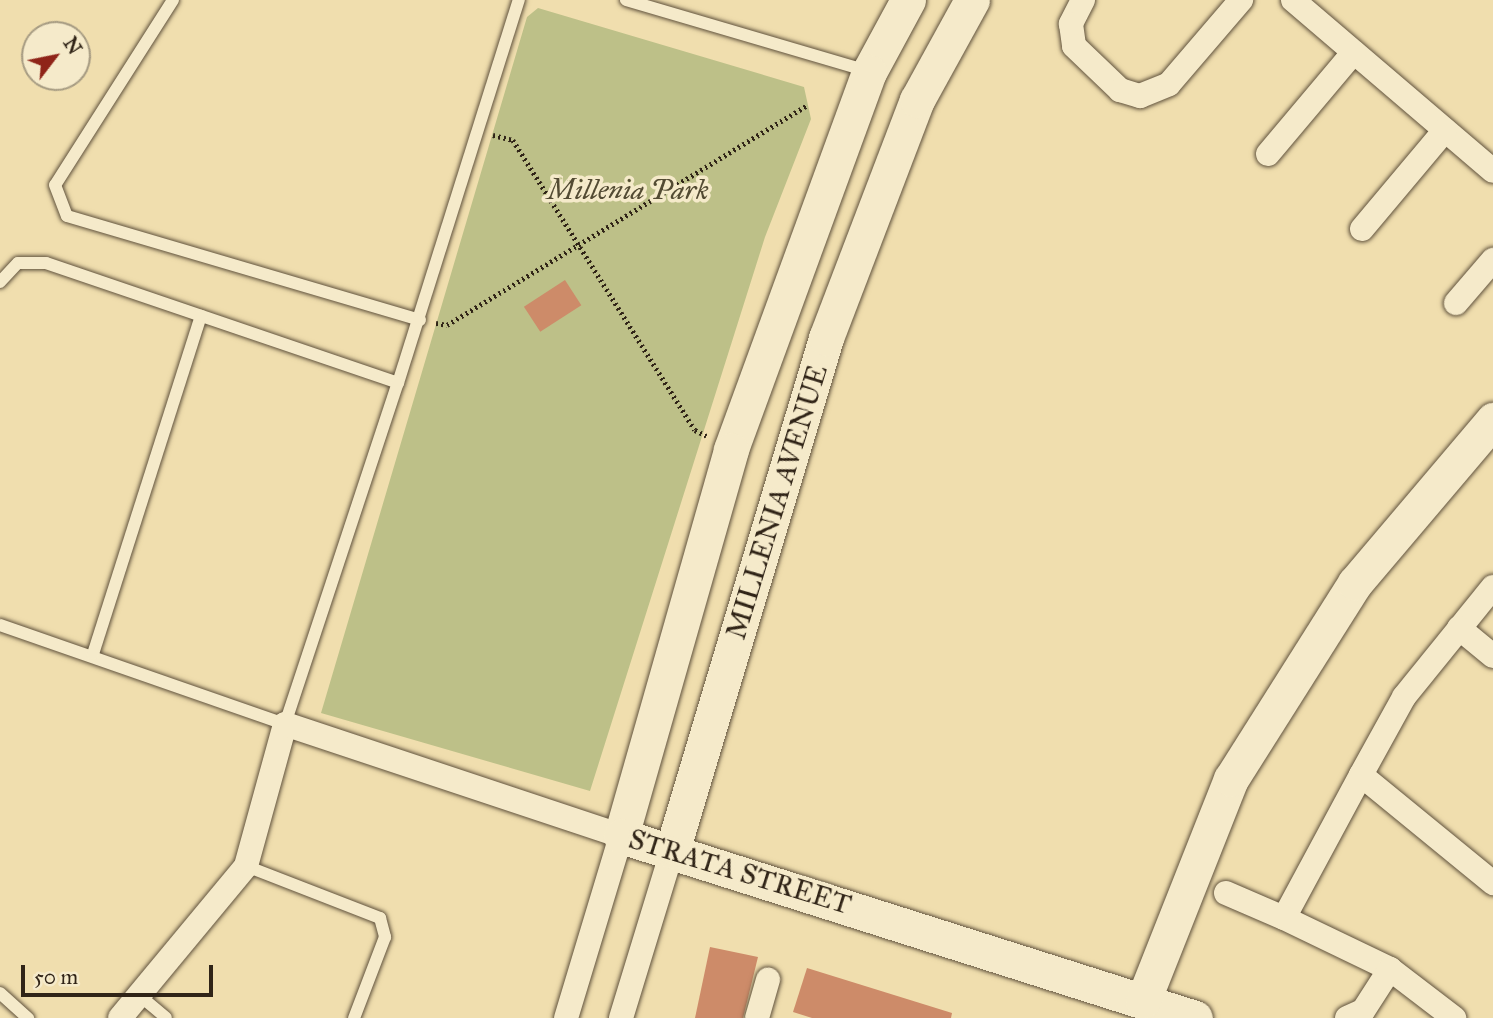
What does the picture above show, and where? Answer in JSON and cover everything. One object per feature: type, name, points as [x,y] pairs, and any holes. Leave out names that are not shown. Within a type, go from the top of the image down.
[{"type":"street","name":"MILLENIA AVENUE","points":[[566,1018],[731,450],[869,72],[908,0]]},
{"type":"street","name":"MILLENIA AVENUE","points":[[621,1018],[826,338],[920,94],[972,0]]},
{"type":"street","points":[[1083,0],[1072,18],[1070,38],[1100,72],[1129,94],[1159,91],[1241,0]]},
{"type":"street","points":[[1293,0],[1493,171]]},
{"type":"street","points":[[1268,154],[1354,52]]},
{"type":"street","points":[[869,72],[920,94]]},
{"type":"street","points":[[1362,229],[1445,130]]},
{"type":"street","points":[[1456,303],[1493,260]]},
{"type":"street","points":[[1140,1009],[1231,779],[1355,583],[1493,421]]},
{"type":"street","points":[[1284,918],[1404,697],[1493,587]]},
{"type":"street","points":[[1460,628],[1493,656]]},
{"type":"street","points":[[120,1018],[246,866],[285,724]]},
{"type":"street","name":"STRATA STREET","points":[[285,724],[1140,1009],[1195,1018]]},
{"type":"street","points":[[1361,775],[1493,883]]},
{"type":"street","points":[[1226,893],[1390,969],[1454,1018]]},
{"type":"street","points":[[1358,1016],[1390,969]]},
{"type":"street","points":[[757,1018],[768,980]]},
{"type":"lane","points":[[173,0],[55,186],[67,216],[420,320]]},
{"type":"lane","points":[[0,625],[93,654],[285,724],[482,132],[519,0]]},
{"type":"lane","points":[[626,0],[869,72]]},
{"type":"lane","points":[[0,282],[18,262],[46,263],[398,383]]},
{"type":"lane","points":[[93,654],[201,316]]},
{"type":"lane","points":[[246,866],[380,918],[385,937],[354,1018]]},
{"type":"lane","points":[[0,993],[28,1018]]},
{"type":"lane","points":[[139,995],[166,1018]]},
{"type":"path","points":[[420,320],[447,325],[578,242],[807,105]]},
{"type":"path","points":[[482,132],[513,140],[695,430],[731,450]]},
{"type":"green space","name":"Millenia Park","points":[[538,8],[804,87],[811,119],[765,237],[590,791],[321,713],[527,17]]},
{"type":"building","points":[[565,280],[581,305],[540,332],[524,307]]},
{"type":"building","points":[[710,947],[758,957],[743,1018],[695,1018]]},
{"type":"building","points":[[807,968],[952,1013],[951,1018],[812,1018],[793,1012]]}]
